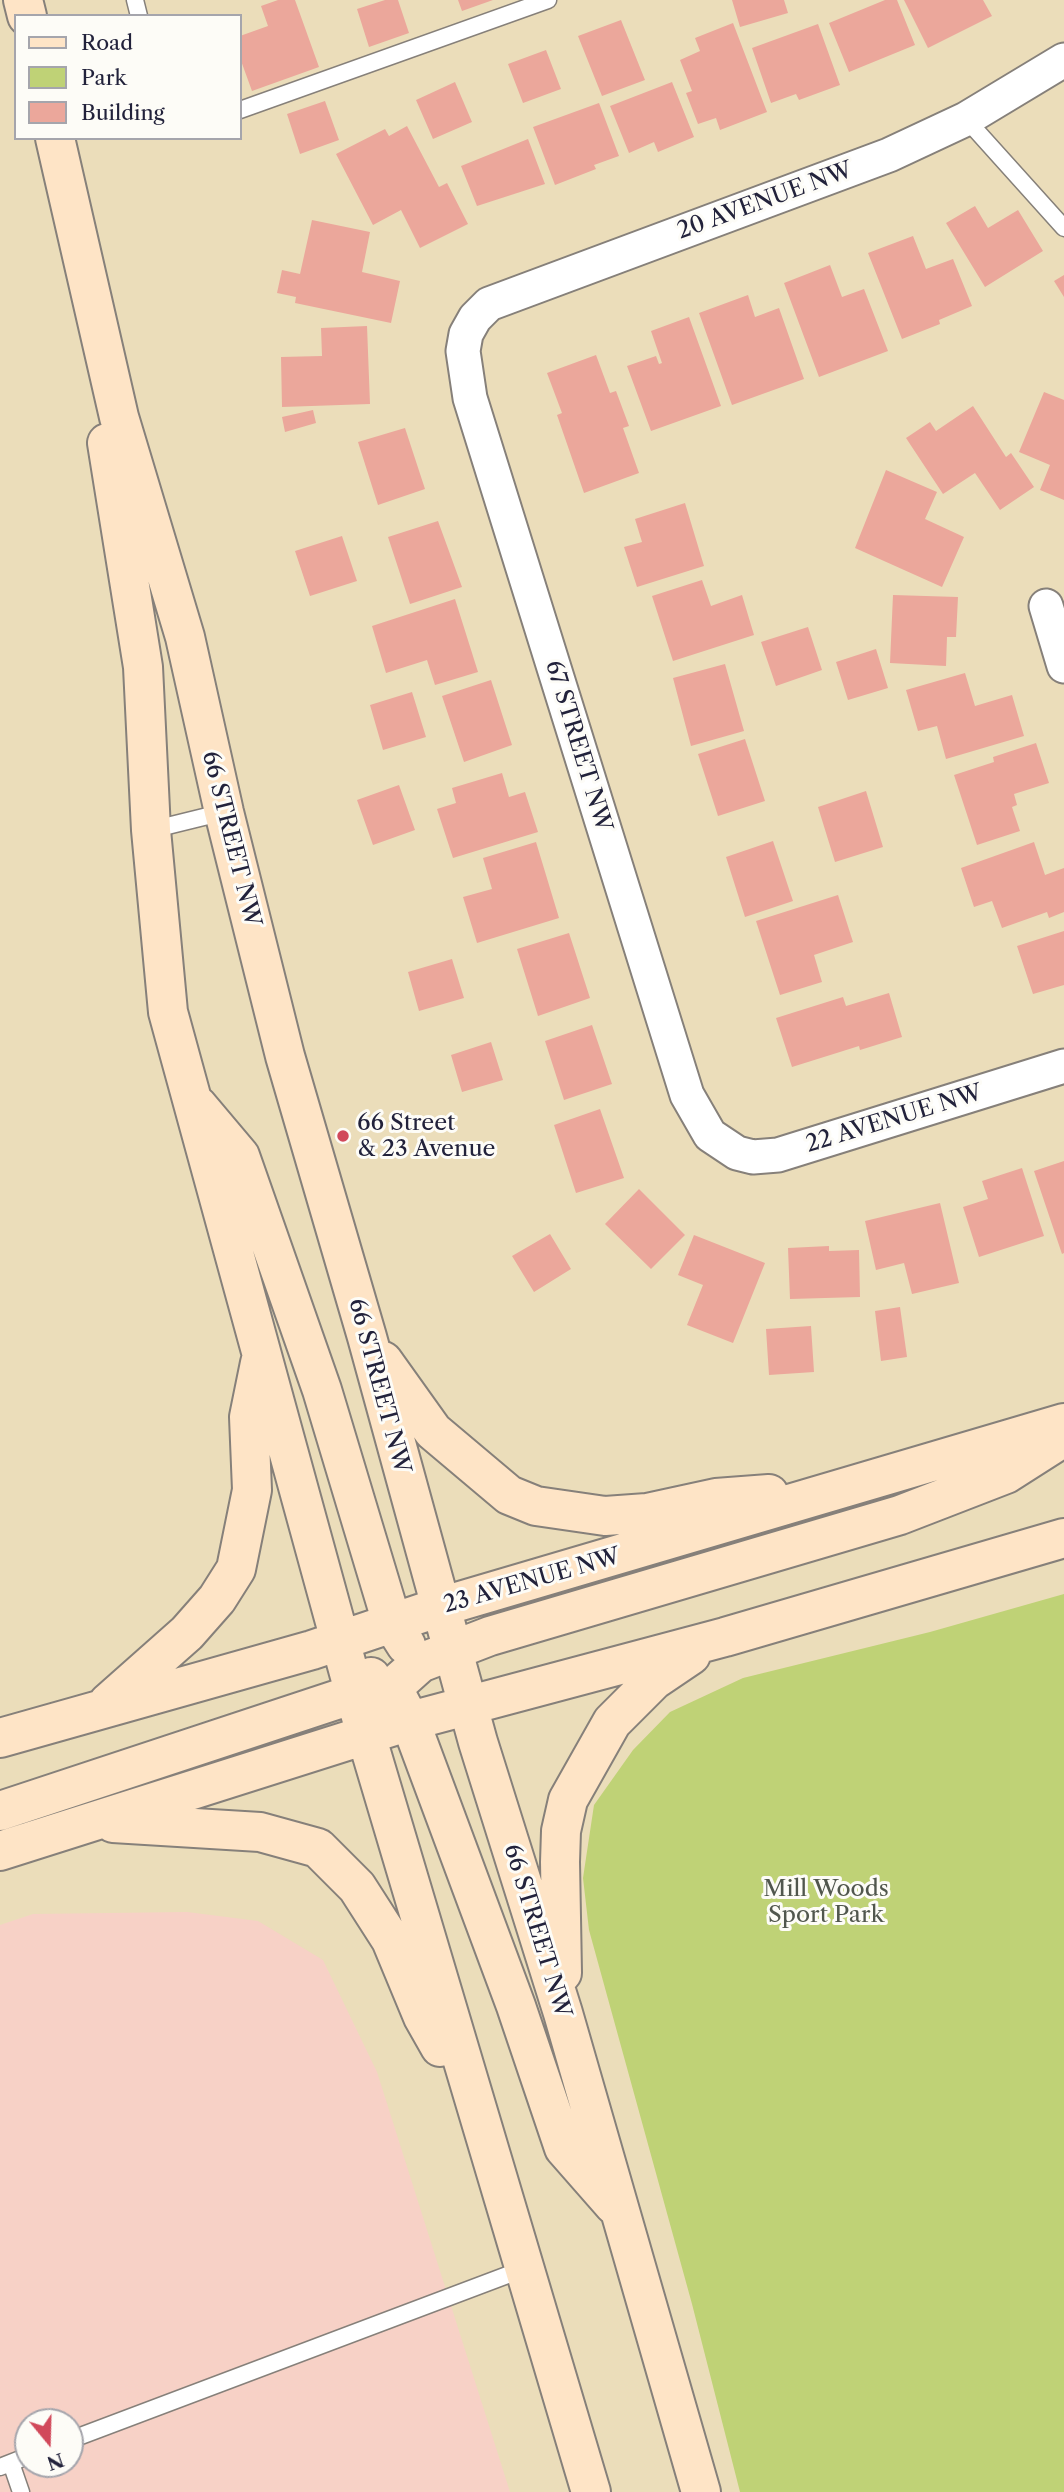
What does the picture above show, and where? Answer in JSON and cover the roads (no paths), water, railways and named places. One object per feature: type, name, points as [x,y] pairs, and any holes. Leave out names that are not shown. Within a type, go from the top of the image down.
[{"type":"main road","name":"66 STREET NW","points":[[55,140],[118,417],[185,637],[223,812],[285,1056],[367,1338],[440,1607],[418,1646],[469,1705],[563,2013],[701,2492]]},
{"type":"main road","name":"66 STREET NW","points":[[86,273],[114,501],[144,667],[151,830],[168,1012],[339,1641],[383,1694],[366,1735],[591,2492]]},
{"type":"main road","points":[[189,1096],[240,1156],[321,1390],[418,1646]]},
{"type":"main road","points":[[367,1338],[433,1431],[509,1495],[536,1506],[605,1516],[647,1513],[716,1498],[844,1488]]},
{"type":"main road","points":[[100,1709],[187,1633],[217,1599],[236,1569],[252,1490],[249,1417],[262,1354]]},
{"type":"main road","name":"23 AVENUE NW","points":[[0,1738],[339,1641],[418,1646],[440,1607],[1064,1423]]},
{"type":"main road","points":[[383,1694],[418,1646],[900,1515],[1006,1474],[1064,1437]]},
{"type":"main road","points":[[0,1811],[383,1694],[469,1705],[725,1637],[1064,1538]]},
{"type":"main road","points":[[563,2013],[560,1862],[561,1831],[568,1800],[607,1730],[620,1714],[654,1680],[680,1661],[725,1637]]},
{"type":"main road","points":[[383,1694],[516,2006],[565,2148],[622,2215]]},
{"type":"main road","points":[[0,1851],[366,1735]]},
{"type":"main road","points":[[93,1822],[260,1832],[318,1848],[357,1887],[391,1940],[423,2017],[480,2120]]},
{"type":"street","name":"20 AVENUE NW","points":[[466,334],[475,318],[489,304],[890,155],[966,119],[1064,60]]},
{"type":"street","name":"67 STREET NW","points":[[466,334],[463,366],[470,398],[687,1095],[699,1120],[723,1147]]},
{"type":"street","points":[[1046,606],[1064,666]]},
{"type":"street","name":"22 AVENUE NW","points":[[723,1147],[753,1157],[778,1155],[1064,1066]]},
{"type":"lane","points":[[242,109],[548,0]]},
{"type":"lane","points":[[966,119],[1064,228]]},
{"type":"lane","points":[[151,830],[223,812]]},
{"type":"lane","points":[[84,2435],[526,2268]]},
{"type":"lane","points":[[5,2465],[21,2492]]},
{"type":"place","name":"66 Street & 23 Avenue","points":[[343,1136]]},
{"type":"park label","name":"Mill Woods Sport Park","points":[[826,1902]]}]
